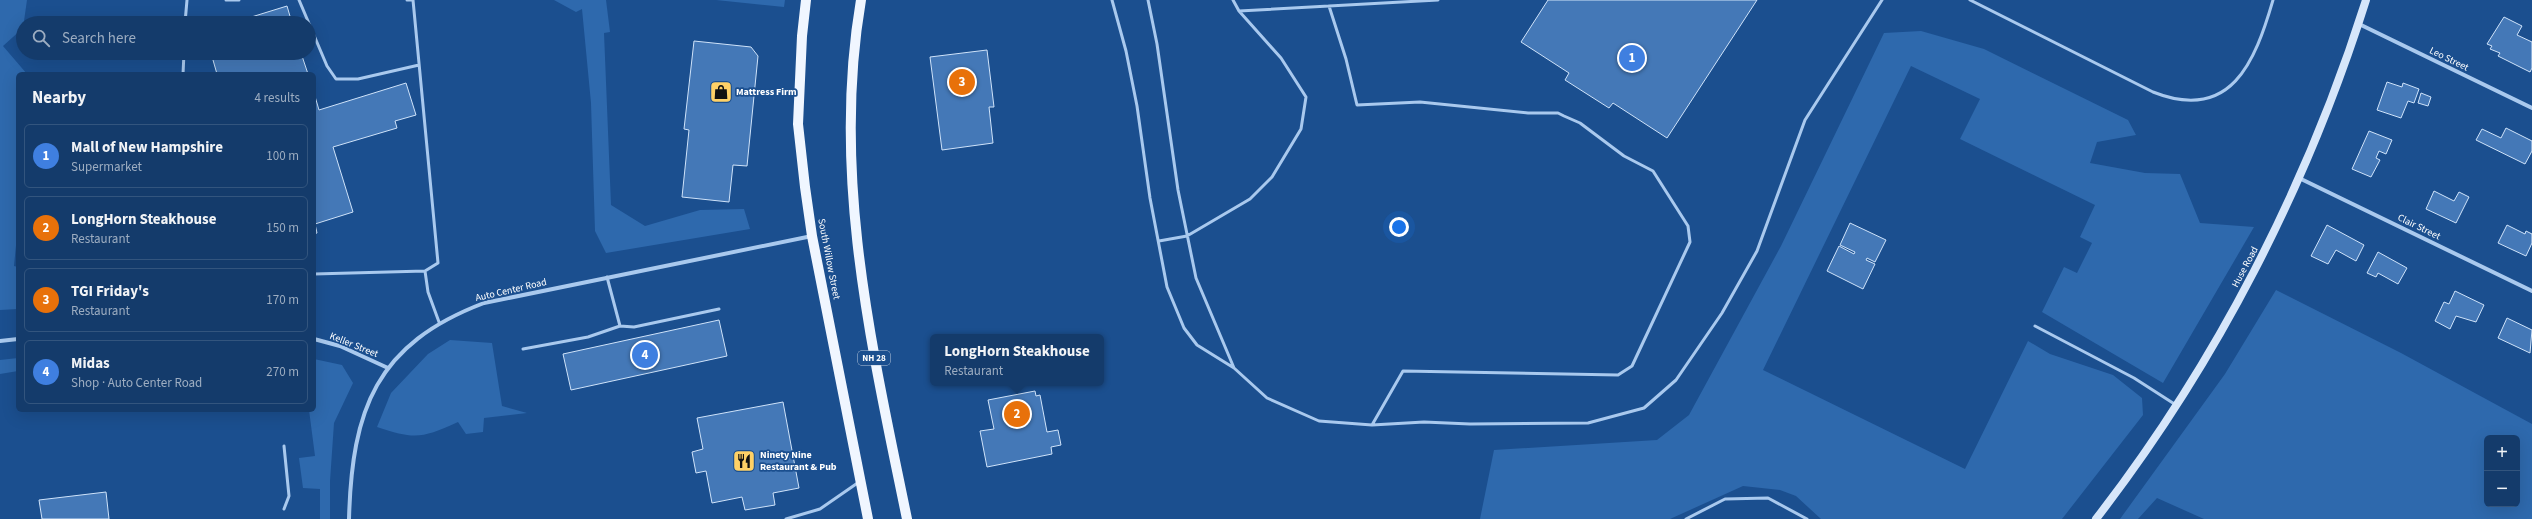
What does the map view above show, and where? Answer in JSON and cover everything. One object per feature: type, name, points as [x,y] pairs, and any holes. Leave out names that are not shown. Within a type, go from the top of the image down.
[{"type":"main road","name":"South Willow Street","points":[[806,0],[801,43],[798,124],[812,236],[868,519]]},
{"type":"main road","name":"NH 28","points":[[861,0],[851,72],[852,195],[861,280],[869,328],[907,519]]},
{"type":"street","name":"Huse Road","points":[[2096,519],[2176,405],[2256,270],[2299,178],[2359,24],[2366,0]]},
{"type":"street","name":"Leo Street","points":[[2359,24],[2532,108]]},
{"type":"street","name":"Clair Street","points":[[2299,178],[2532,291]]},
{"type":"street","name":"Auto Center Road","points":[[349,519],[357,436],[371,396],[388,368],[402,350],[439,322],[484,303],[812,236]]},
{"type":"street","points":[[0,341],[16,339]]},
{"type":"street","name":"Keller Street","points":[[316,340],[340,346],[388,368]]},
{"type":"lane","points":[[186,16],[187,0]]},
{"type":"lane","points":[[226,0],[239,0]]},
{"type":"lane","points":[[300,0],[307,16]]},
{"type":"lane","points":[[316,274],[425,271],[438,264],[412,0],[407,0]]},
{"type":"lane","points":[[1112,0],[1126,50],[1137,106],[1150,198],[1167,287],[1184,328],[1197,345],[1234,368],[1267,398],[1319,421],[1372,425],[1424,422],[1470,424],[1588,423],[1644,408],[1676,380],[1722,313],[1757,251],[1805,120],[1882,0]]},
{"type":"lane","points":[[1148,0],[1157,44],[1187,236],[1196,278],[1234,368]]},
{"type":"lane","points":[[1159,241],[1187,236],[1250,199],[1276,171],[1301,129],[1306,97],[1281,58],[1239,11],[1233,0]]},
{"type":"lane","points":[[1239,11],[1438,0]]},
{"type":"lane","points":[[1970,0],[2153,92],[2181,101],[2212,96],[2235,82],[2245,71],[2254,56],[2273,0]]},
{"type":"lane","points":[[1329,6],[1346,59],[1357,105],[1420,102],[1528,113],[1558,113],[1580,123],[1624,156],[1653,171],[1688,226],[1690,242],[1632,366],[1618,375],[1403,371],[1372,425]]},
{"type":"lane","points":[[316,39],[327,66],[336,79],[358,79],[419,64]]},
{"type":"lane","points":[[183,72],[184,60]]},
{"type":"lane","points":[[425,271],[428,292],[439,322]]},
{"type":"lane","points":[[607,277],[620,326]]},
{"type":"lane","points":[[524,349],[588,337],[620,326],[634,327],[719,309]]},
{"type":"lane","points":[[2035,326],[2134,378],[2176,405]]},
{"type":"lane","points":[[284,446],[289,496],[284,509]]},
{"type":"lane","points":[[786,519],[820,509],[860,480]]},
{"type":"lane","points":[[1686,519],[1725,499],[1768,498],[1808,519]]},
{"type":"shaded area","points":[[0,0],[27,0],[25,16],[16,16],[16,34],[3,46],[25,72],[16,72],[16,246],[14,266],[16,266],[16,309],[0,310]]},
{"type":"shaded area","points":[[554,0],[606,0],[610,32],[604,33],[611,205],[645,226],[700,210],[744,209],[750,229],[606,253],[595,231],[591,103],[582,9],[576,12]]},
{"type":"shaded area","points":[[716,0],[785,0],[784,7]]},
{"type":"shaded area","points":[[1921,31],[1984,49],[2128,120],[2136,135],[2097,142],[2090,163],[2145,173],[2180,174],[2200,223],[2254,227],[2163,383],[2042,312],[2064,267],[2077,273],[2092,243],[2080,237],[2095,205],[1960,139],[1980,99],[1911,66],[1763,370],[1965,469],[2028,341],[2050,354],[2113,375],[2142,398],[2143,415],[2062,519],[1821,519],[1796,496],[1780,490],[1743,486],[1670,519],[1480,519],[1494,450],[1657,440],[1689,415],[1781,246],[1884,33]]},
{"type":"shaded area","points":[[2276,290],[2401,353],[2532,424],[2532,519],[2204,519],[2157,498],[2138,519],[2120,519],[2225,374]]},
{"type":"shaded area","points":[[450,340],[492,343],[502,406],[527,413],[484,418],[483,432],[466,434],[458,422],[427,434],[419,435],[401,434],[377,427],[391,393],[428,354]]},
{"type":"shaded area","points":[[16,358],[16,371],[0,374],[0,360]]},
{"type":"shaded area","points":[[316,359],[342,365],[353,383],[334,423],[330,481],[330,519],[320,519],[320,489],[303,488],[299,458],[315,456],[309,412],[316,412]]},
{"type":"building","points":[[1548,0],[1757,0],[1667,138],[1613,103],[1609,108],[1565,80],[1569,73],[1521,42]]},
{"type":"building","points":[[287,6],[290,16],[255,16]]},
{"type":"building","points":[[2504,17],[2522,26],[2517,35],[2532,42],[2532,68],[2530,72],[2498,56],[2500,53],[2490,49],[2492,46],[2487,44]]},
{"type":"building","name":"Mattress Firm","points":[[694,41],[751,47],[758,56],[747,166],[733,165],[729,202],[682,197],[689,130],[684,129]]},
{"type":"building","points":[[987,50],[994,107],[989,107],[993,143],[942,150],[930,57]]},
{"type":"building","points":[[213,60],[303,60],[307,72],[216,72]]},
{"type":"building","points":[[2387,82],[2402,87],[2403,83],[2419,89],[2414,103],[2408,101],[2401,118],[2377,110]]},
{"type":"building","points":[[406,83],[416,115],[395,121],[397,128],[333,147],[353,212],[316,224],[316,100],[319,110]]},
{"type":"building","points":[[2421,93],[2431,97],[2428,106],[2418,103]]},
{"type":"building","points":[[2506,128],[2532,141],[2532,151],[2525,164],[2476,140],[2482,129],[2501,138]]},
{"type":"building","points":[[2369,131],[2392,140],[2386,154],[2379,151],[2376,158],[2380,160],[2371,177],[2352,169]]},
{"type":"building","points":[[2434,191],[2454,201],[2459,192],[2469,197],[2456,223],[2426,209]]},
{"type":"building","points":[[1850,223],[1886,240],[1875,262],[1867,258],[1866,260],[1875,264],[1863,289],[1827,271],[1839,246],[1854,254],[1855,252],[1840,245]]},
{"type":"building","points":[[2327,225],[2364,245],[2356,261],[2336,250],[2328,264],[2311,256]]},
{"type":"building","points":[[2507,225],[2525,234],[2526,231],[2532,234],[2532,243],[2526,256],[2498,243]]},
{"type":"building","points":[[2378,252],[2407,268],[2398,284],[2378,273],[2376,277],[2367,273]]},
{"type":"building","points":[[2455,291],[2484,305],[2476,322],[2456,316],[2450,329],[2435,321],[2444,302],[2449,304]]},
{"type":"building","points":[[2507,318],[2532,330],[2530,353],[2498,338]]},
{"type":"building","points":[[719,320],[727,356],[571,390],[563,354]]},
{"type":"building","points":[[1035,391],[1036,396],[1040,395],[1047,432],[1058,430],[1061,445],[1051,447],[1052,454],[987,467],[980,431],[994,429],[988,400]]},
{"type":"building","name":"Ninety Nine Restaurant & Pub","points":[[783,402],[799,488],[773,493],[775,505],[745,510],[742,497],[712,503],[706,471],[696,473],[692,452],[703,449],[697,418]]},
{"type":"building","points":[[106,492],[109,519],[42,519],[39,500]]},
{"type":"place","name":"Mall of New Hampshire","points":[[1632,58]]},
{"type":"place","name":"TGI Friday's","points":[[962,82]]},
{"type":"place","name":"Mattress Firm","points":[[721,92]]},
{"type":"place","name":"Midas","points":[[645,355]]},
{"type":"place","name":"LongHorn Steakhouse","points":[[1017,414]]},
{"type":"place","name":"Ninety Nine Restaurant & Pub","points":[[744,461]]}]
